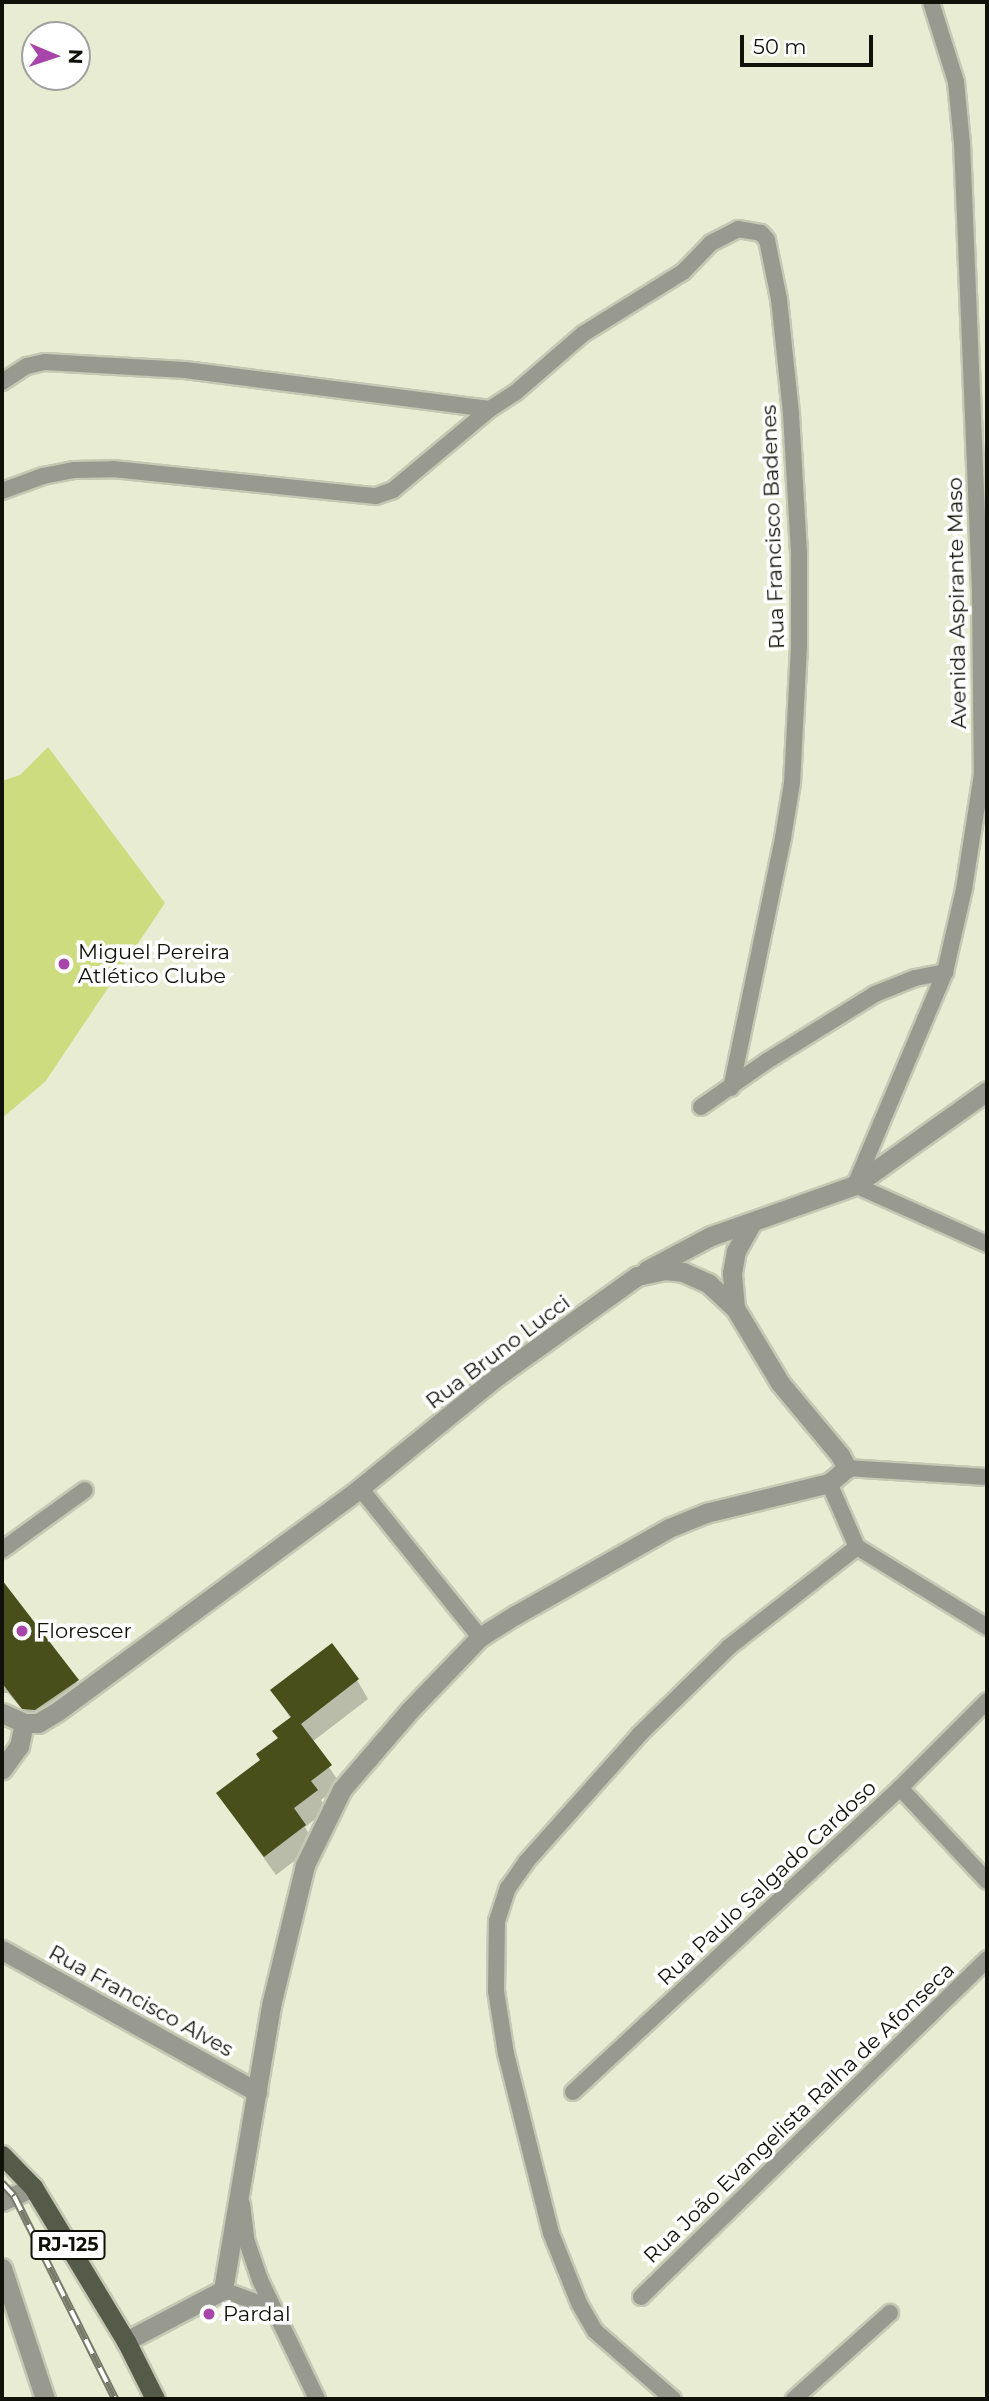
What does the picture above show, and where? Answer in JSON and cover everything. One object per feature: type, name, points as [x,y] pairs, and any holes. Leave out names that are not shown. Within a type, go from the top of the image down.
[{"type":"main road","name":"RJ-125","points":[[2,2155],[33,2187],[125,2341],[155,2399]]},
{"type":"street","name":"Avenida Aspirante Maso","points":[[855,1185],[944,972],[964,889],[982,774],[980,595],[962,143],[956,82],[931,2]]},
{"type":"street","name":"Rua Francisco Badenes","points":[[2,491],[43,476],[74,470],[113,469],[376,496],[393,490],[490,409],[515,393],[537,371],[583,334],[682,272],[711,243],[729,232],[752,230],[761,233],[767,240],[779,299],[791,414],[799,554],[799,646],[792,783],[786,824],[731,1088]]},
{"type":"street","points":[[2,382],[27,366],[45,362],[185,370],[490,409]]},
{"type":"street","points":[[701,1107],[767,1061],[875,994],[915,978],[944,972]]},
{"type":"street","points":[[637,1276],[686,1247],[855,1185],[987,1091]]},
{"type":"street","points":[[855,1185],[987,1244]]},
{"type":"street","points":[[735,1308],[732,1273],[736,1251],[751,1224]]},
{"type":"street","name":"Rua Bruno Lucci","points":[[24,1723],[38,1723],[58,1711],[360,1488],[496,1377],[637,1276],[664,1270],[683,1272],[708,1283],[735,1308],[780,1382],[840,1455],[846,1468]]},
{"type":"street","points":[[223,2290],[271,2006],[305,1865],[342,1789],[410,1710],[480,1637],[669,1528],[706,1513],[829,1483],[846,1468],[987,1477]]},
{"type":"street","points":[[829,1483],[857,1547],[987,1627]]},
{"type":"street","points":[[360,1488],[480,1637]]},
{"type":"street","points":[[2,1550],[85,1490]]},
{"type":"street","points":[[673,2399],[595,2331],[579,2303],[551,2233],[506,2054],[496,1991],[497,1921],[508,1888],[526,1863],[640,1734],[729,1647],[857,1547]]},
{"type":"street","name":"Rua Paulo Salgado Cardoso","points":[[573,2092],[900,1788],[987,1702]]},
{"type":"street","points":[[2,1713],[24,1723],[19,1746],[2,1769]]},
{"type":"street","points":[[900,1788],[987,1881]]},
{"type":"street","name":"Rua Francisco Alves","points":[[2,1950],[257,2092]]},
{"type":"street","name":"Rua João Evangelista Ralha de Afonseca","points":[[641,2297],[987,1959]]},
{"type":"street","points":[[2,2202],[33,2187]]},
{"type":"street","points":[[241,2196],[247,2242],[272,2308],[317,2399]]},
{"type":"street","points":[[2,2268],[44,2399]]},
{"type":"street","points":[[125,2341],[223,2290],[272,2308]]},
{"type":"street","points":[[794,2399],[890,2313]]},
{"type":"green space","name":"Miguel Pereira Atlético Clube","points":[[48,747],[165,903],[45,1082],[2,1118],[2,781],[20,775]]},
{"type":"building","name":"Florescer","points":[[2,1580],[79,1680],[35,1710],[22,1709],[2,1683]]},
{"type":"building","points":[[332,1643],[359,1679],[301,1724],[332,1765],[311,1781],[318,1790],[294,1808],[306,1825],[264,1857],[216,1793],[260,1760],[256,1754],[278,1738],[272,1731],[291,1717],[270,1690]]},
{"type":"railway","points":[[2,2183],[14,2196],[115,2399]]},
{"type":"place","name":"Miguel Pereira Atlético Clube","points":[[64,964]]},
{"type":"place","name":"Florescer","points":[[22,1631]]},
{"type":"place","name":"Pardal","points":[[209,2314]]}]
